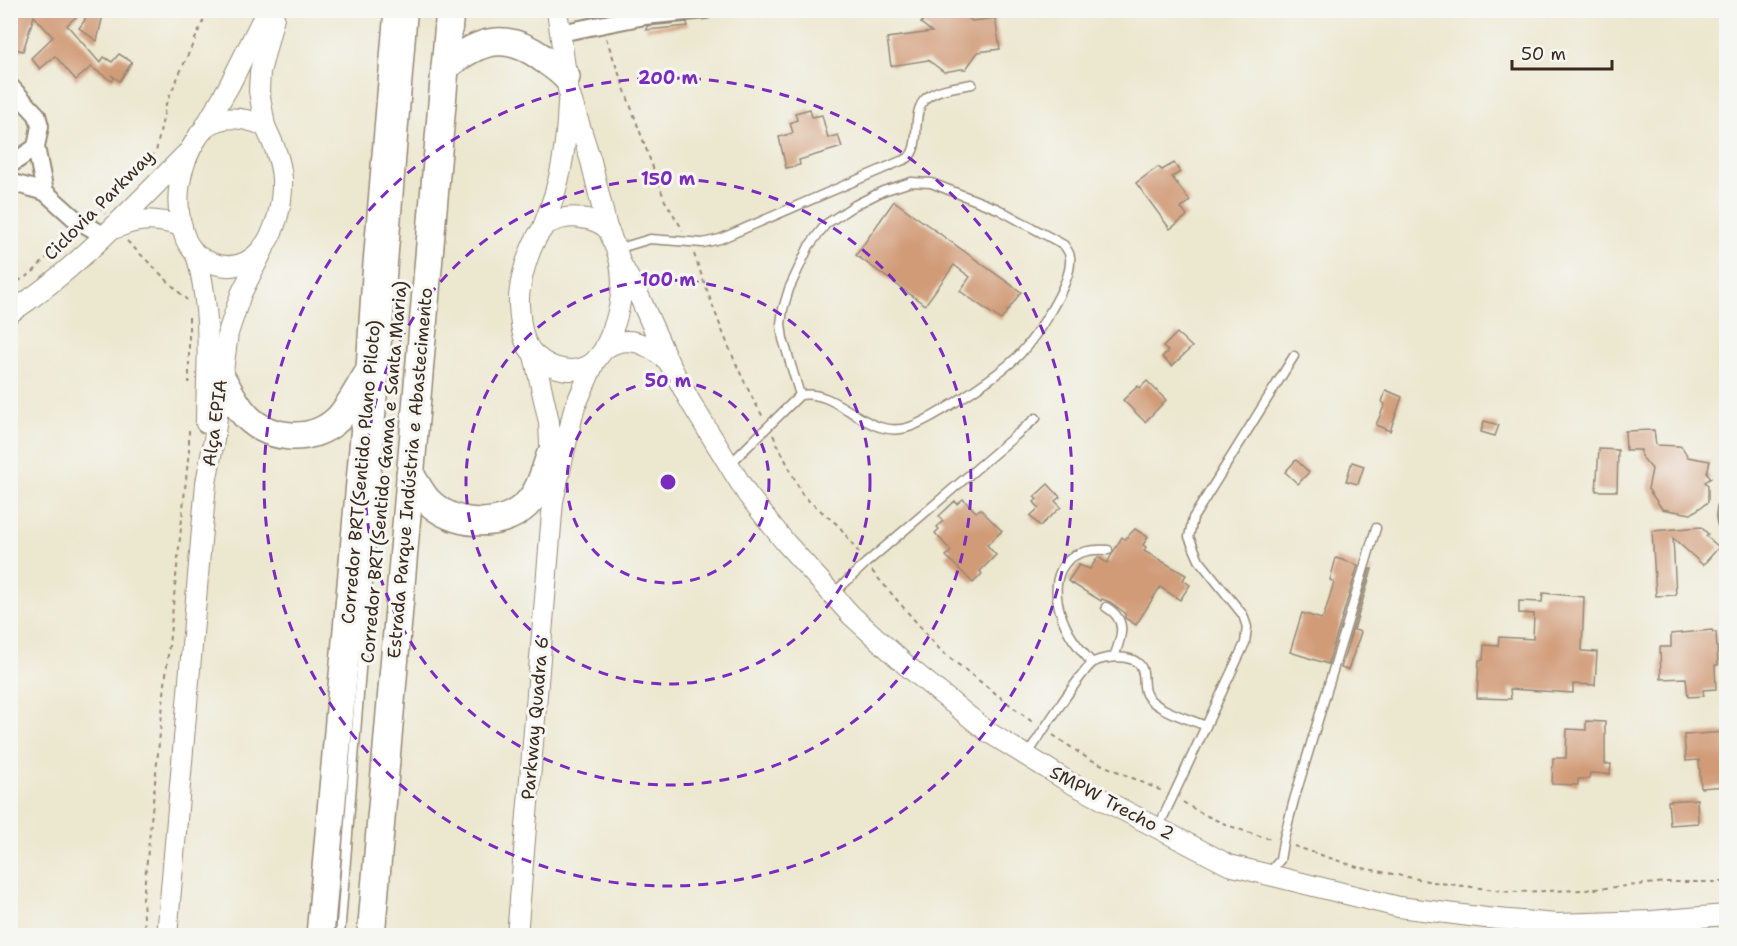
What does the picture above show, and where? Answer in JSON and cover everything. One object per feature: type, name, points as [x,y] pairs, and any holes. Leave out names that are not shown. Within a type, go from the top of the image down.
[{"type":"highway","points":[[378,10],[384,20],[395,60]]},
{"type":"highway","points":[[320,936],[370,369],[398,10]]},
{"type":"highway","name":"Estrada Parque Indústria e Abastecimento","points":[[371,936],[450,10]]},
{"type":"highway","points":[[445,67],[473,47],[489,42],[507,41],[530,48],[567,83]]},
{"type":"highway","points":[[222,379],[242,411],[255,423],[270,432],[291,437],[309,436],[326,429],[340,417],[370,369]]},
{"type":"highway","points":[[410,474],[428,501],[440,510],[456,518],[481,522],[503,519],[525,506],[539,487],[550,456]]},
{"type":"street","points":[[10,313],[40,293],[110,232],[188,152],[234,77],[267,10]]},
{"type":"street","points":[[188,152],[181,174],[179,191],[182,226],[187,242],[195,254],[208,263],[225,267],[238,266],[250,261],[264,248],[275,225],[280,203],[282,178],[277,152],[264,126],[259,90],[260,72],[276,10]]},
{"type":"street","points":[[557,10],[567,83],[591,161],[607,228],[669,363]]},
{"type":"street","points":[[560,33],[645,16],[706,10]]},
{"type":"street","points":[[567,83],[565,151],[561,176],[543,227],[527,258],[519,298],[520,323],[525,339],[534,355],[552,367],[568,371],[583,369],[618,343],[628,341],[652,348],[669,363]]},
{"type":"street","points":[[10,86],[39,121],[36,147],[45,192]]},
{"type":"street","points":[[204,128],[221,119],[234,118],[249,119],[264,126]]},
{"type":"street","points":[[10,165],[36,147]]},
{"type":"street","points":[[10,182],[45,192],[77,222],[88,251]]},
{"type":"street","points":[[543,227],[559,219],[577,217],[595,220],[607,228]]},
{"type":"street","points":[[77,222],[110,232],[137,220],[182,226]]},
{"type":"street","name":"Alça EPIA","points":[[206,483],[228,333],[241,294],[264,248]]},
{"type":"street","name":"Alça EPIA","points":[[195,254],[204,289],[207,321],[206,483]]},
{"type":"street","points":[[599,355],[617,318],[622,288],[619,256]]},
{"type":"street","name":"Parkway Quadra 6","points":[[534,355],[549,422],[553,501]]},
{"type":"street","name":"Parkway Quadra 6","points":[[517,936],[553,501],[574,409],[599,355]]},
{"type":"street","name":"SMPW Trecho 2","points":[[669,363],[747,494],[785,542],[851,615],[907,666],[988,732],[1069,782],[1229,865],[1266,876],[1399,907],[1556,924],[1652,921],[1726,915]]},
{"type":"street","points":[[167,936],[206,483]]},
{"type":"street","points":[[1726,508],[1726,522]]},
{"type":"lane","name":"Corredor BRT(Sentido Plano Piloto)","points":[[340,936],[413,10]]},
{"type":"lane","name":"Corredor BRT(Sentido Gama e Santa Maria)","points":[[418,271],[441,10]]},
{"type":"lane","points":[[619,256],[650,239],[703,243],[720,239],[901,161],[910,156],[914,146],[919,108],[926,99],[937,92],[972,84]]},
{"type":"lane","points":[[729,465],[800,395],[819,395],[880,428],[901,429],[918,425],[996,373],[1024,350],[1035,337],[1063,286],[1070,269],[1069,252],[1064,245],[998,209],[931,183],[911,182],[883,191],[855,205],[826,224],[809,246],[789,289],[783,309],[781,324],[783,339],[800,395]]},
{"type":"lane","name":"Corredor BRT(Sentido Gama e Santa Maria)","points":[[414,319],[415,307]]},
{"type":"lane","points":[[1158,828],[1245,643],[1247,627],[1243,615],[1199,560],[1189,537],[1193,518],[1294,356]]},
{"type":"lane","points":[[832,595],[866,562],[1036,418]]},
{"type":"lane","points":[[1266,876],[1280,860],[1294,800],[1376,528]]},
{"type":"lane","points":[[1092,663],[1077,646],[1062,618],[1057,582],[1069,558],[1092,549],[1108,550]]},
{"type":"lane","points":[[1106,607],[1116,613],[1121,622],[1122,633],[1114,657]]},
{"type":"lane","points":[[1026,756],[1092,663],[1114,657],[1139,663],[1143,672],[1145,693],[1154,702],[1167,710],[1206,726]]},
{"type":"path","name":"Ciclovia Parkway","points":[[10,285],[32,273],[77,222],[100,206],[156,152],[166,104],[208,10]]},
{"type":"path","points":[[100,206],[110,232],[189,301]]},
{"type":"path","points":[[189,313],[189,393]]},
{"type":"path","points":[[145,936],[143,899],[189,450],[189,427]]},
{"type":"building","points":[[10,10],[84,10],[67,25],[100,63],[104,57],[112,62],[119,54],[132,62],[120,81],[111,75],[114,78],[112,81],[91,67],[76,80],[55,56],[40,69],[31,58],[53,37],[34,16],[23,51],[12,48],[14,44],[10,43]]},
{"type":"building","points":[[84,10],[104,10],[97,41],[79,28],[85,20]]},
{"type":"building","points":[[930,10],[957,10],[972,21],[995,18],[1000,49],[978,52],[966,69],[944,72],[928,60],[891,66],[887,38],[932,32],[921,23]]},
{"type":"building","points":[[687,22],[688,26],[646,30],[647,26]]},
{"type":"building","points":[[810,109],[812,117],[822,115],[828,138],[838,135],[842,147],[799,160],[800,165],[786,168],[779,137],[793,133],[790,123],[797,120],[795,113]]},
{"type":"building","points":[[1174,163],[1180,172],[1172,177],[1190,201],[1181,208],[1187,216],[1170,229],[1136,183],[1158,167],[1162,170]]},
{"type":"building","points":[[894,201],[1021,292],[1001,320],[960,291],[970,277],[954,265],[925,305],[856,255]]},
{"type":"building","points":[[1177,333],[1192,347],[1172,366],[1162,357],[1168,351],[1163,347]]},
{"type":"building","points":[[1147,381],[1166,400],[1145,422],[1123,400]]},
{"type":"building","points":[[1386,390],[1402,397],[1390,431],[1376,425],[1385,404],[1382,402]]},
{"type":"building","points":[[1484,421],[1499,425],[1495,436],[1481,432]]},
{"type":"building","points":[[1654,430],[1656,445],[1679,446],[1688,457],[1710,461],[1707,473],[1711,478],[1705,482],[1708,485],[1708,502],[1691,514],[1662,509],[1648,489],[1652,469],[1641,456],[1641,450],[1626,450],[1625,431]]},
{"type":"building","points":[[1599,449],[1618,450],[1617,491],[1596,491]]},
{"type":"building","points":[[1296,460],[1309,472],[1298,484],[1285,472]]},
{"type":"building","points":[[1352,462],[1364,466],[1358,484],[1346,481]]},
{"type":"building","points":[[1048,484],[1060,497],[1055,501],[1061,507],[1040,526],[1030,516],[1039,508],[1034,502],[1037,499],[1034,497]]},
{"type":"building","points":[[963,499],[976,512],[980,509],[1002,531],[987,545],[996,555],[980,571],[982,574],[973,583],[946,556],[951,551],[935,533],[943,521],[939,516],[955,501],[957,504]]},
{"type":"building","points":[[1701,527],[1708,534],[1706,536],[1719,547],[1703,565],[1673,538],[1676,595],[1656,596],[1652,531]]},
{"type":"building","points":[[1135,529],[1148,537],[1143,545],[1146,547],[1144,551],[1186,575],[1183,580],[1190,585],[1180,600],[1160,587],[1136,625],[1125,618],[1125,613],[1110,602],[1102,599],[1101,601],[1068,581],[1079,565],[1090,569],[1098,557],[1107,563],[1122,537],[1125,539]]},
{"type":"building","points":[[1336,558],[1358,565],[1328,664],[1290,652],[1302,613],[1321,619],[1324,616],[1334,582],[1330,580]]},
{"type":"building","points":[[1370,569],[1372,569],[1354,630],[1361,632],[1348,670],[1341,668]]},
{"type":"building","points":[[1543,593],[1584,597],[1582,651],[1597,652],[1595,685],[1573,684],[1573,693],[1510,689],[1511,699],[1477,698],[1479,660],[1483,660],[1484,645],[1498,646],[1499,637],[1533,639],[1534,614],[1519,613],[1519,601],[1542,602]]},
{"type":"building","points":[[1712,630],[1716,632],[1718,665],[1715,665],[1716,689],[1703,690],[1704,696],[1688,697],[1686,678],[1661,679],[1660,647],[1671,647],[1671,634]]},
{"type":"building","points":[[1586,721],[1605,722],[1605,764],[1611,764],[1610,774],[1590,773],[1589,779],[1578,779],[1578,785],[1552,784],[1553,758],[1566,758],[1567,729],[1586,730]]},
{"type":"building","points":[[1726,732],[1726,786],[1701,788],[1699,760],[1686,761],[1684,735]]},
{"type":"building","points":[[1697,799],[1698,823],[1670,825],[1668,801]]}]
